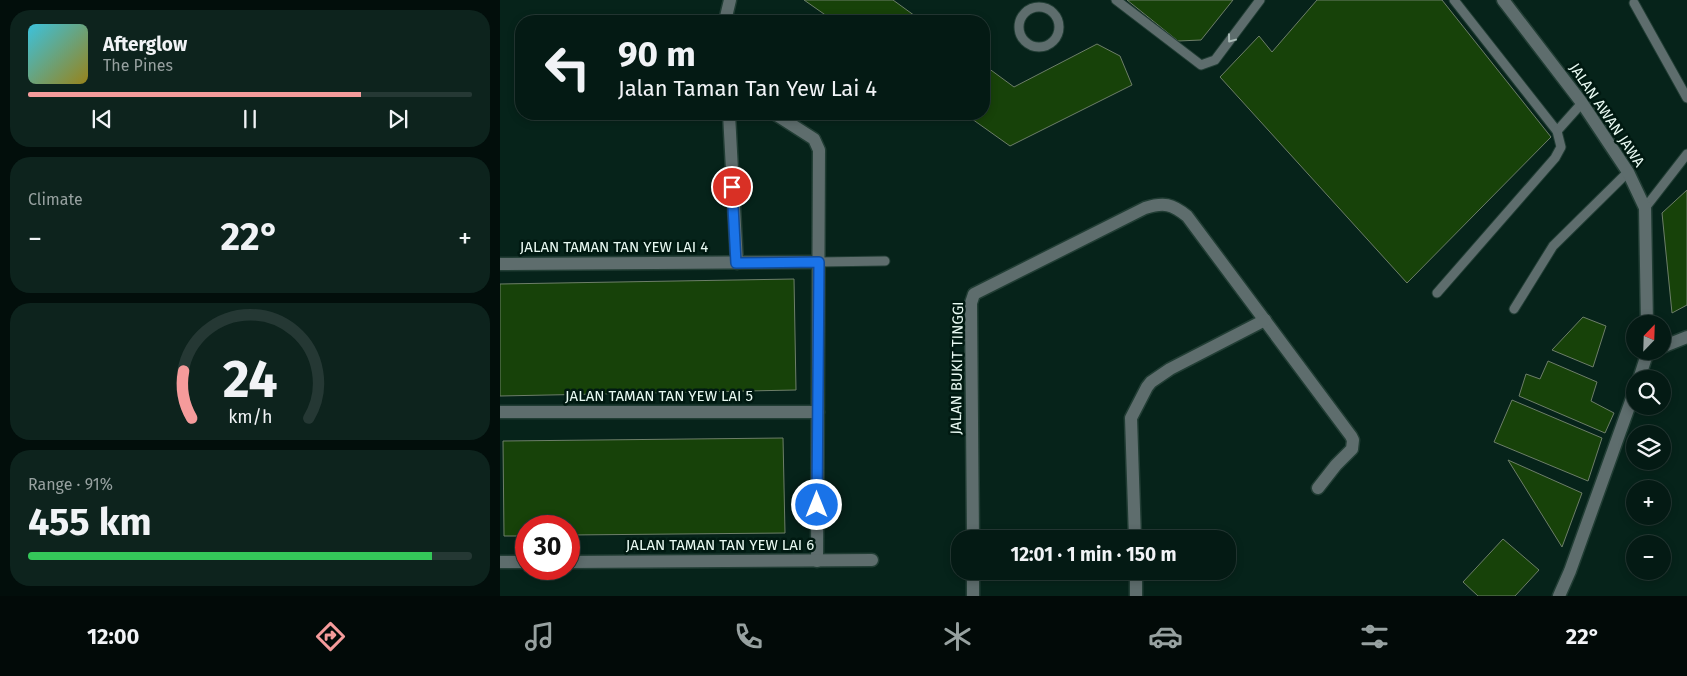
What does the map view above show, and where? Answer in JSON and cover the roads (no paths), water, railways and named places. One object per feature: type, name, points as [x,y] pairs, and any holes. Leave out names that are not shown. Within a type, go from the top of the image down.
[{"type":"street","points":[[726,15],[730,0]]},
{"type":"street","name":"JALAN AWAN JAWA","points":[[1503,0],[1582,103],[1628,172],[1645,208],[1647,315]]},
{"type":"street","points":[[729,120],[736,263]]},
{"type":"street","points":[[784,120],[814,139],[819,150],[817,561]]},
{"type":"street","name":"JALAN BUKIT TINGGI","points":[[973,530],[971,303],[974,294],[1145,208],[1158,204],[1169,205],[1187,216],[1265,320]]},
{"type":"street","name":"JALAN TAMAN TAN YEW LAI 4","points":[[500,264],[819,262]]},
{"type":"street","points":[[1135,530],[1131,421],[1132,415],[1147,387],[1170,369],[1265,320],[1353,440],[1352,449],[1336,465],[1318,488]]},
{"type":"street","points":[[1671,343],[1687,337]]},
{"type":"street","name":"JALAN TAMAN TAN YEW LAI 5","points":[[500,412],[818,412]]},
{"type":"street","points":[[1559,596],[1570,571],[1626,415]]},
{"type":"street","name":"JALAN TAMAN TAN YEW LAI 6","points":[[580,562],[872,560]]},
{"type":"street","points":[[500,562],[515,562]]},
{"type":"street","points":[[973,580],[973,596]]},
{"type":"street","points":[[1136,580],[1136,596]]},
{"type":"lane","points":[[1044,0],[1052,7],[1056,17],[1059,26],[1057,37],[1050,44],[1041,48],[1030,46],[1022,40],[1018,31],[1019,20],[1034,4],[1050,11],[1056,17]]},
{"type":"lane","points":[[1116,0],[1201,65],[1215,60],[1260,0]]},
{"type":"lane","points":[[1437,293],[1555,158],[1560,147],[1556,131],[1454,0]]},
{"type":"lane","points":[[1634,3],[1687,98]]},
{"type":"lane","points":[[1556,131],[1582,103]]},
{"type":"lane","points":[[1645,208],[1687,154]]},
{"type":"lane","points":[[1514,309],[1553,246],[1628,172]]},
{"type":"lane","points":[[819,262],[885,261]]}]
